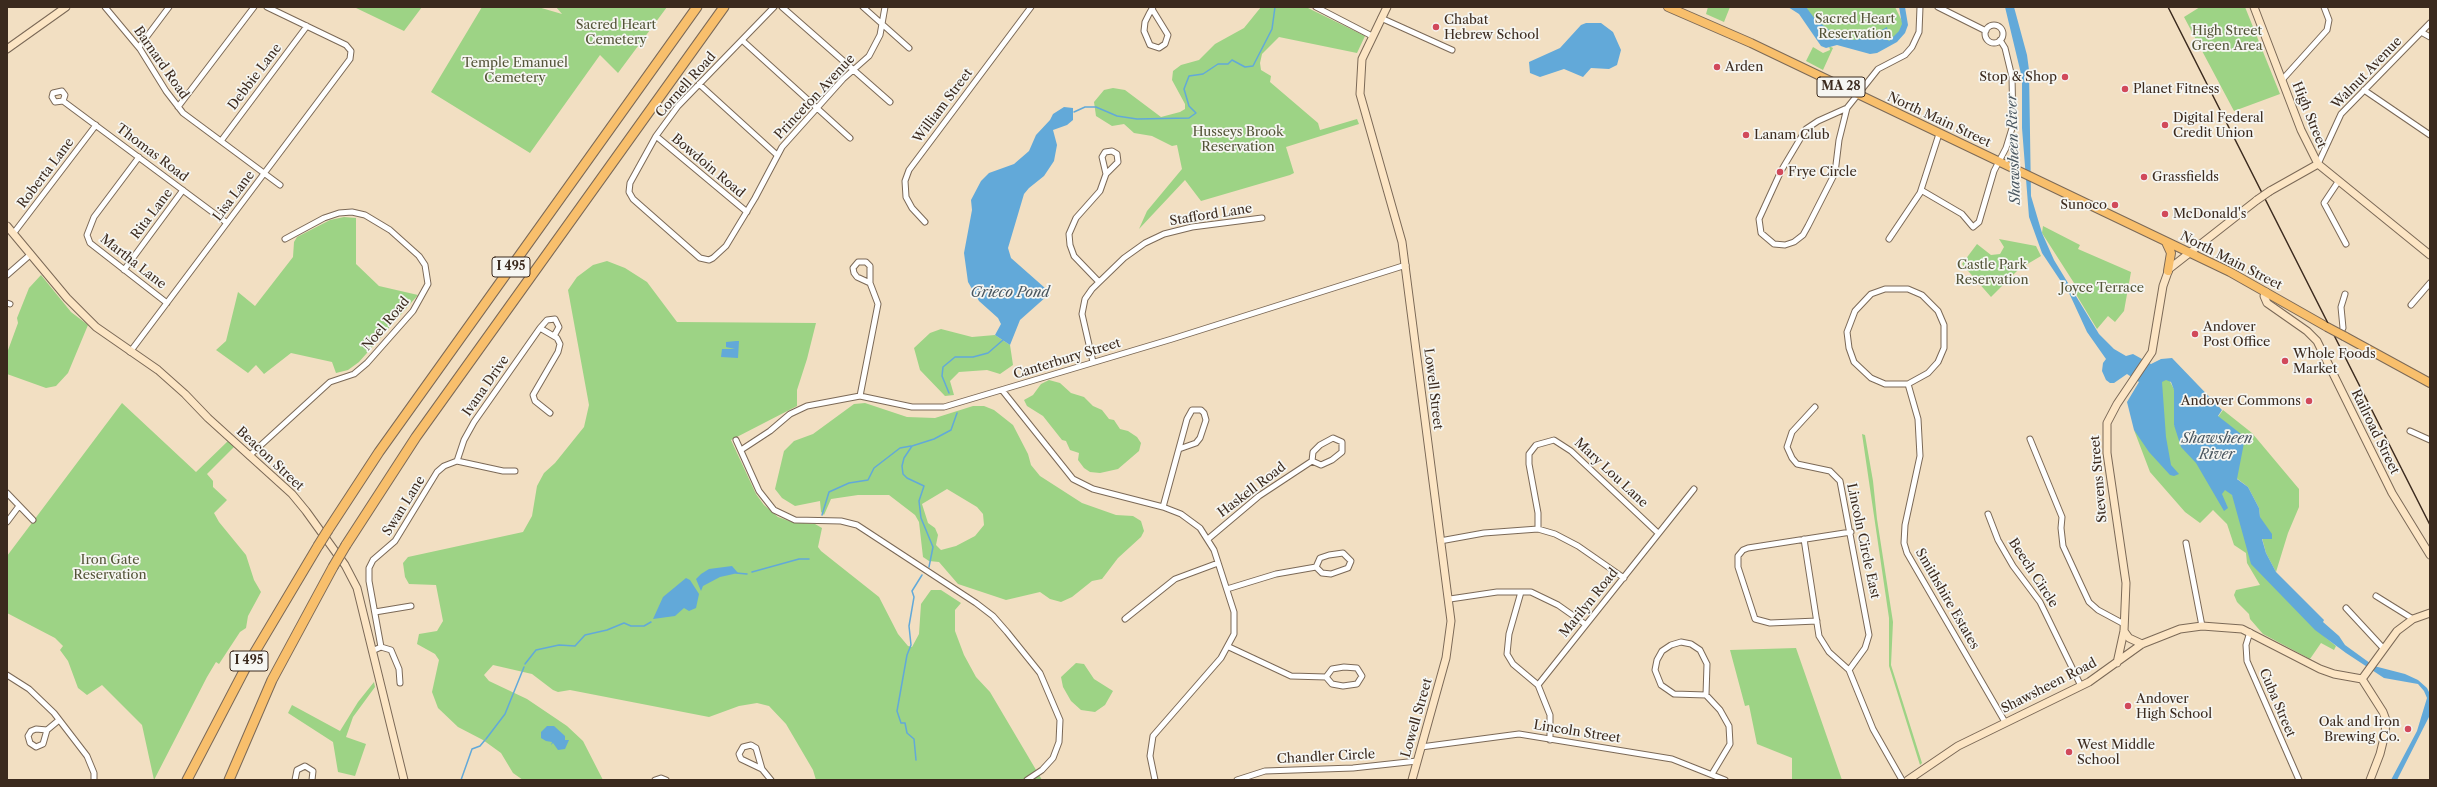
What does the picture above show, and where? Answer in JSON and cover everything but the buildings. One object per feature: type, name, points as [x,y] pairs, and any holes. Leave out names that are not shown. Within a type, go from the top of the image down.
[{"type":"highway","name":"I 495","points":[[187,780],[246,667],[328,530],[380,452],[697,7]]},
{"type":"highway","name":"I 495","points":[[229,780],[272,680],[346,545],[416,436],[724,7]]},
{"type":"main road","points":[[7,49],[66,7]]},
{"type":"main road","name":"Lowell Street","points":[[1387,7],[1362,60],[1360,94],[1402,242],[1440,541],[1450,599],[1450,640],[1412,780]]},
{"type":"main road","name":"North Main Street","points":[[1668,7],[1746,41],[2166,242],[2266,292],[2430,383]]},
{"type":"main road","name":"High Street","points":[[2254,7],[2302,130],[2318,164],[2338,182],[2430,255]]},
{"type":"main road","points":[[2168,271],[2257,200],[2318,164]]},
{"type":"main road","name":"Beacon Street","points":[[7,226],[67,298],[96,327],[158,370],[249,456],[292,494],[349,572],[357,588],[404,780]]},
{"type":"main road","points":[[2166,242],[2171,253],[2168,271]]},
{"type":"main road","name":"Stevens Street","points":[[2117,663],[2124,627],[2126,583],[2115,519],[2106,432],[2112,413],[2152,352],[2163,286],[2168,271]]},
{"type":"main road","name":"Railroad Street","points":[[2266,292],[2264,296],[2267,303],[2307,331],[2317,342],[2392,493],[2430,555]]},
{"type":"main road","points":[[2370,780],[2376,770],[2382,748],[2386,720],[2365,676],[2383,648],[2397,631],[2413,619],[2430,613]]},
{"type":"main road","name":"Shawsheen Road","points":[[1908,780],[1948,752],[2005,722],[2081,686],[2117,663],[2142,644],[2180,629],[2202,626],[2232,627],[2250,632],[2320,669],[2365,676]]},
{"type":"main road","points":[[2124,627],[2129,638],[2142,644]]},
{"type":"street","name":"Barnard Road","points":[[105,7],[139,47],[178,106],[221,141],[280,185]]},
{"type":"street","points":[[139,47],[169,7]]},
{"type":"street","points":[[178,106],[254,7]]},
{"type":"street","points":[[267,7],[307,26]]},
{"type":"street","name":"Cornell Road","points":[[713,258],[709,260],[694,255],[632,199],[629,188],[634,173],[656,136],[678,106],[698,84],[743,41],[774,7]]},
{"type":"street","points":[[782,7],[890,102]]},
{"type":"street","points":[[863,7],[909,48]]},
{"type":"street","name":"Princeton Avenue","points":[[713,258],[726,246],[747,212],[777,155],[853,70],[869,56],[880,35],[885,7]]},
{"type":"street","name":"William Street","points":[[925,222],[912,208],[906,197],[904,186],[909,170],[1031,7]]},
{"type":"street","points":[[1316,7],[1372,36]]},
{"type":"street","points":[[1847,108],[1806,129],[1781,171],[1759,218],[1761,233],[1774,244],[1785,245],[1794,242],[1803,235],[1834,173],[1838,140],[1847,108],[1878,69],[1905,55],[1912,48],[1919,32],[1920,7]]},
{"type":"street","points":[[1938,7],[1986,31],[1989,41],[1996,42],[2000,40],[2003,34],[2000,27],[1992,26],[1986,31]]},
{"type":"street","points":[[2282,80],[2328,30],[2329,20],[2324,7]]},
{"type":"street","points":[[1152,8],[1168,35],[1165,44],[1159,48],[1150,45],[1144,30],[1145,22],[1152,8]]},
{"type":"street","points":[[1381,18],[1452,50]]},
{"type":"street","name":"Walnut Avenue","points":[[2318,164],[2336,122],[2347,107],[2430,23]]},
{"type":"street","name":"Lisa Lane","points":[[130,352],[349,60],[351,51],[346,45],[307,26]]},
{"type":"street","name":"Debbie Lane","points":[[221,141],[307,26]]},
{"type":"street","points":[[2422,32],[2430,37]]},
{"type":"street","points":[[1921,190],[1962,214],[1973,227],[1979,222],[1998,162],[2006,148],[2010,136],[2014,108],[2012,77],[2005,48],[2000,40]]},
{"type":"street","points":[[743,41],[850,138]]},
{"type":"street","points":[[698,84],[777,155]]},
{"type":"street","points":[[2364,90],[2430,135]]},
{"type":"street","name":"Thomas Road","points":[[63,100],[227,223]]},
{"type":"street","name":"Roberta Lane","points":[[13,234],[96,125]]},
{"type":"street","points":[[1889,238],[1913,206],[1921,190],[1939,134]]},
{"type":"street","name":"Bowdoin Road","points":[[656,136],[747,212]]},
{"type":"street","name":"Martha Lane","points":[[139,157],[94,217],[87,235],[90,243],[167,303]]},
{"type":"street","points":[[1099,282],[1074,256],[1070,245],[1069,234],[1076,218],[1100,191],[1106,174]]},
{"type":"street","points":[[2338,182],[2324,203],[2346,244]]},
{"type":"street","name":"Rita Lane","points":[[124,270],[183,190]]},
{"type":"street","name":"Noel Road","points":[[249,456],[330,382],[354,374],[368,363],[412,311],[428,284],[425,265],[419,256],[390,230],[365,215],[352,212],[339,213],[324,218],[285,239]]},
{"type":"street","name":"Stafford Lane","points":[[1093,362],[1082,314],[1085,299],[1099,282],[1137,248],[1164,234],[1192,227],[1262,218]]},
{"type":"street","points":[[7,275],[31,254]]},
{"type":"street","points":[[860,396],[878,309],[878,298],[870,283],[870,266],[866,262],[858,262],[853,268],[855,275],[870,283]]},
{"type":"street","name":"Canterbury Street","points":[[741,450],[770,431],[790,414],[807,406],[860,396],[912,407],[932,409],[944,407],[1406,265]]},
{"type":"street","points":[[2411,305],[2430,283]]},
{"type":"street","points":[[1885,289],[1908,289],[1922,295],[1938,311],[1944,325],[1945,340],[1938,362],[1928,373],[1908,384],[1885,384],[1871,378],[1854,362],[1849,348],[1847,332],[1855,311],[1871,294],[1885,289]]},
{"type":"street","points":[[2342,335],[2343,328],[2341,307],[2345,294]]},
{"type":"street","name":"Ivana Drive","points":[[457,461],[464,440],[474,422],[540,328],[547,320],[555,319],[560,326],[554,336],[559,341],[559,349],[533,395],[535,401],[550,413]]},
{"type":"street","points":[[540,328],[554,336]]},
{"type":"street","name":"Smithshire Estates","points":[[1908,384],[1918,419],[1920,456],[1907,508],[1905,548],[1909,559],[2005,722]]},
{"type":"street","points":[[1002,390],[1073,479],[1093,489],[1163,507],[1188,518],[1208,538],[1218,562],[1227,589],[1235,622],[1228,647],[1153,736],[1150,756],[1155,780]]},
{"type":"street","name":"Lincoln Circle East","points":[[1815,407],[1790,435],[1787,443],[1788,451],[1792,458],[1800,466],[1828,470],[1837,476],[1850,532],[1869,635],[1865,648],[1848,670]]},
{"type":"street","points":[[1163,507],[1179,449],[1189,414],[1193,409],[1201,410],[1204,413],[1206,420],[1200,438],[1196,443],[1179,449]]},
{"type":"street","points":[[2410,431],[2430,440]]},
{"type":"street","name":"Haskell Road","points":[[1333,438],[1342,442],[1342,453],[1332,460],[1321,464],[1312,461],[1313,452],[1323,443],[1333,438]]},
{"type":"street","points":[[2030,439],[2062,517],[2061,528],[2063,546],[2081,585],[2090,602],[2098,610],[2124,627]]},
{"type":"street","points":[[736,440],[761,494],[768,504],[780,514],[796,520],[841,521],[857,526],[993,616],[1007,632],[1040,673],[1060,720],[1059,742],[1053,758],[1042,770],[1027,780]]},
{"type":"street","name":"Mary Lou Lane","points":[[1538,529],[1529,458],[1530,452],[1536,445],[1551,440],[1558,441],[1572,451],[1658,533]]},
{"type":"street","points":[[457,461],[506,472],[515,471]]},
{"type":"street","name":"Swan Lane","points":[[381,647],[369,575],[373,560],[395,541],[438,472],[444,466],[457,461]]},
{"type":"street","name":"Haskell Road","points":[[1208,538],[1259,496],[1312,461]]},
{"type":"street","name":"Marilyn Road","points":[[1538,685],[1694,489]]},
{"type":"street","points":[[7,493],[33,520]]},
{"type":"street","points":[[7,522],[19,506]]},
{"type":"street","name":"Beech Circle","points":[[1988,514],[1998,540],[2012,566],[2040,602],[2081,686]]},
{"type":"street","points":[[1440,541],[1484,532],[1538,529],[1555,534],[1578,546],[1624,578]]},
{"type":"street","points":[[1817,621],[1770,623],[1755,619],[1738,568],[1738,556],[1743,550],[1850,532]]},
{"type":"street","points":[[1804,539],[1819,636],[1826,647],[1848,670],[1873,729],[1902,780]]},
{"type":"street","points":[[2186,542],[2202,626]]},
{"type":"street","points":[[1227,589],[1272,575],[1316,567],[1322,557],[1335,553],[1345,553],[1351,561],[1348,568],[1331,574],[1322,573],[1316,567]]},
{"type":"street","points":[[1125,619],[1175,579],[1218,562]]},
{"type":"street","points":[[1450,599],[1497,592],[1531,592],[1545,598],[1586,624]]},
{"type":"street","points":[[1521,592],[1509,634],[1507,654],[1513,664],[1538,685],[1550,715],[1550,740]]},
{"type":"street","points":[[2376,596],[2413,619]]},
{"type":"street","points":[[375,612],[411,606]]},
{"type":"street","points":[[2346,608],[2383,648]]},
{"type":"street","name":"Cuba Street","points":[[2250,632],[2246,645],[2247,660],[2299,780]]},
{"type":"street","points":[[1706,695],[1679,695],[1665,689],[1658,681],[1655,670],[1656,660],[1662,651],[1671,644],[1681,642],[1691,644],[1700,650],[1707,664],[1706,695],[1725,719],[1731,738],[1728,750],[1712,774]]},
{"type":"street","points":[[372,651],[381,647],[391,650],[398,669],[400,683]]},
{"type":"street","points":[[1228,647],[1284,674],[1296,677],[1326,676],[1332,669],[1344,667],[1357,668],[1362,676],[1358,684],[1348,685],[1334,685],[1326,676]]},
{"type":"street","points":[[7,675],[34,693],[59,720],[87,756],[94,773],[94,780]]},
{"type":"street","points":[[47,730],[59,720]]},
{"type":"street","name":"Lincoln Street","points":[[1421,747],[1519,734],[1672,759],[1725,780]]},
{"type":"street","points":[[762,769],[756,748],[751,745],[743,747],[739,754],[741,759],[762,769],[772,780]]},
{"type":"street","name":"Chandler Circle","points":[[1237,780],[1265,771],[1353,768],[1417,761]]},
{"type":"street","points":[[295,780],[297,770],[306,766],[313,772],[312,780]]},
{"type":"street","points":[[655,780],[659,778],[666,780]]},
{"type":"green space","points":[[354,7],[422,7],[404,31]]},
{"type":"green space","name":"Temple Emanuel Cemetery","points":[[482,7],[538,7],[562,14],[556,7],[667,7],[618,73],[600,55],[530,153],[431,92]]},
{"type":"green space","name":"Husseys Brook Reservation","points":[[1261,7],[1306,7],[1365,36],[1357,53],[1279,37],[1262,54],[1260,63],[1261,70],[1271,76],[1270,82],[1318,123],[1320,130],[1357,119],[1359,124],[1286,147],[1294,173],[1290,175],[1201,201],[1185,180],[1139,229],[1147,211],[1182,169],[1177,145],[1172,146],[1152,136],[1134,133],[1124,124],[1112,126],[1096,116],[1094,102],[1104,90],[1113,88],[1125,90],[1161,117],[1180,112],[1185,109],[1185,104],[1172,80],[1173,71],[1181,65],[1199,60],[1215,44],[1244,28]]},
{"type":"green space","points":[[1708,7],[1730,7],[1724,22],[1706,14]]},
{"type":"green space","name":"Sacred Heart Reservation","points":[[1801,7],[1895,7],[1906,29],[1902,35],[1884,43],[1889,33],[1887,30],[1861,47],[1833,34]]},
{"type":"green space","name":"High Street Green Area","points":[[2200,7],[2245,7],[2280,94],[2234,111],[2184,17]]},
{"type":"green space","points":[[1829,46],[1833,48],[1823,70],[1806,61],[1813,47],[1823,53],[1830,50]]},
{"type":"green space","points":[[344,217],[356,218],[356,264],[379,286],[418,295],[359,362],[348,370],[336,373],[332,362],[291,353],[264,374],[256,365],[248,373],[216,350],[226,341],[238,292],[255,306],[293,257],[294,242],[297,237],[330,220]]},
{"type":"green space","name":"Joyce Terrace","points":[[2043,226],[2080,245],[2078,249],[2131,272],[2124,311],[2115,322],[2108,316],[2097,329],[2071,286],[2074,283],[2042,233]]},
{"type":"green space","name":"Castle Park Reservation","points":[[1999,239],[2036,246],[2041,256],[2019,269],[1991,297],[1962,264],[1977,244],[1991,255],[2000,254],[2004,247]]},
{"type":"green space","points":[[607,261],[625,268],[647,282],[677,322],[816,323],[797,390],[797,406],[731,440],[756,494],[764,505],[778,517],[792,522],[815,524],[822,528],[818,547],[879,597],[898,634],[908,646],[912,647],[919,634],[921,604],[931,590],[941,590],[961,603],[955,610],[955,631],[964,655],[976,677],[990,692],[1042,780],[816,780],[813,770],[786,724],[769,706],[757,703],[739,706],[709,717],[570,690],[558,692],[553,690],[532,674],[493,665],[484,675],[489,681],[527,699],[567,726],[583,741],[603,780],[523,780],[513,773],[501,753],[483,740],[458,727],[438,708],[432,692],[439,660],[435,654],[417,644],[419,634],[437,631],[443,621],[436,585],[409,584],[405,577],[403,563],[408,557],[523,532],[532,516],[537,486],[544,473],[555,463],[584,427],[589,405],[568,290],[577,277],[593,265]]},
{"type":"green space","points":[[41,275],[71,312],[88,325],[68,373],[56,386],[46,388],[7,374],[7,353],[18,323],[17,318],[29,288]]},
{"type":"green space","points":[[941,329],[972,337],[995,335],[1010,345],[1013,365],[1000,374],[987,370],[959,372],[950,381],[954,395],[945,396],[920,370],[914,348],[930,333]]},
{"type":"green space","points":[[2164,370],[2177,395],[2174,425],[2222,480],[2235,499],[2249,543],[2325,637],[2336,646],[2334,650],[2321,643],[2310,659],[2263,634],[2250,619],[2249,614],[2237,602],[2234,595],[2236,590],[2260,585],[2247,563],[2246,553],[2234,545],[2227,524],[2213,510],[2200,523],[2185,512],[2150,472],[2134,430],[2142,438]]},
{"type":"green space","points":[[1049,380],[1060,383],[1071,393],[1084,397],[1093,406],[1102,410],[1109,419],[1114,420],[1120,429],[1128,431],[1137,437],[1141,443],[1139,451],[1118,469],[1100,473],[1090,472],[1084,468],[1078,460],[1079,453],[1070,450],[1066,441],[1062,440],[1043,416],[1027,406],[1024,400],[1033,395],[1041,384]]},
{"type":"green space","name":"Iron Gate Reservation","points":[[122,403],[196,472],[228,441],[234,447],[207,474],[213,481],[213,487],[227,500],[214,513],[219,522],[246,555],[254,580],[261,592],[248,616],[246,628],[240,632],[219,664],[216,662],[207,677],[154,780],[142,725],[102,685],[87,695],[78,688],[68,661],[60,650],[63,646],[55,638],[7,613],[7,556]]},
{"type":"green space","points":[[865,403],[907,417],[935,418],[973,406],[984,406],[994,410],[1013,425],[1028,454],[1031,465],[1040,476],[1082,503],[1116,515],[1133,516],[1141,521],[1144,531],[1141,537],[1118,558],[1102,579],[1092,581],[1072,597],[1061,602],[1050,599],[1040,592],[1006,600],[958,584],[939,562],[929,561],[923,557],[919,522],[915,515],[889,495],[858,495],[831,499],[824,515],[821,512],[820,501],[795,506],[782,498],[775,489],[784,451],[794,441],[813,434],[854,404]],"holes":[[[947,489],[977,507],[983,514],[984,525],[975,536],[956,546],[941,550],[936,545],[938,535],[935,528],[928,523],[922,504]]]},
{"type":"green space","points":[[2223,410],[2252,433],[2299,489],[2299,507],[2288,533],[2276,572],[2266,553],[2262,538],[2259,508],[2248,487],[2226,470],[2212,425]]},
{"type":"green space","points":[[1862,434],[1865,435],[1873,481],[1877,519],[1893,622],[1891,665],[1922,763],[1920,765],[1889,666],[1889,618]]},
{"type":"green space","points":[[1796,648],[1842,780],[1792,780],[1792,758],[1757,744],[1749,705],[1745,706],[1730,650]]},
{"type":"green space","points":[[1076,663],[1084,664],[1094,679],[1113,691],[1105,705],[1095,712],[1081,710],[1071,701],[1063,687],[1061,677]]},
{"type":"green space","points":[[374,682],[375,687],[353,717],[346,737],[366,744],[355,776],[338,772],[333,742],[288,713],[292,705],[340,731],[358,702]]},
{"type":"water","points":[[1788,7],[1806,7],[1815,19],[1833,33],[1854,40],[1869,37],[1887,27],[1888,33],[1884,37],[1889,41],[1899,31],[1902,24],[1899,7],[1905,7],[1908,25],[1905,33],[1897,42],[1877,53],[1870,54],[1837,45],[1826,48],[1821,46],[1799,14]]},
{"type":"water","name":"Shawsheen River","points":[[2005,7],[2014,7],[2027,55],[2029,70],[2031,196],[2042,233],[2054,260],[2099,334],[2114,349],[2126,356],[2133,354],[2151,364],[2161,359],[2172,358],[2222,410],[2218,416],[2241,434],[2244,443],[2237,479],[2248,487],[2259,508],[2260,517],[2272,534],[2272,539],[2262,539],[2266,553],[2276,572],[2324,620],[2323,622],[2339,636],[2345,645],[2374,666],[2405,674],[2418,680],[2427,688],[2430,694],[2430,715],[2397,780],[2391,780],[2417,731],[2427,698],[2424,691],[2418,684],[2384,678],[2346,653],[2315,630],[2251,564],[2232,495],[2225,490],[2222,494],[2228,508],[2224,511],[2196,463],[2181,447],[2174,425],[2174,390],[2171,382],[2166,380],[2162,382],[2166,437],[2171,465],[2179,474],[2174,476],[2170,475],[2149,452],[2134,430],[2127,402],[2139,382],[2127,374],[2114,383],[2110,383],[2106,380],[2102,371],[2103,363],[2106,359],[2087,332],[2070,295],[2042,253],[2029,217],[2022,128],[2022,78]]},
{"type":"water","points":[[1586,23],[1601,23],[1613,32],[1621,50],[1617,65],[1609,69],[1591,68],[1583,77],[1564,69],[1540,77],[1530,73],[1529,62],[1560,48],[1581,25]]},
{"type":"water","name":"Grieco Pond","points":[[1064,107],[1073,108],[1073,120],[1067,125],[1053,130],[1057,145],[1054,161],[1044,176],[1024,194],[1008,248],[1011,258],[1045,288],[1047,296],[1020,320],[1010,345],[995,335],[1001,324],[998,318],[979,301],[968,282],[964,253],[972,210],[971,200],[981,181],[989,173],[1014,164],[1029,151],[1036,135],[1050,120],[1053,114]]},
{"type":"water","points":[[739,341],[738,358],[721,357],[722,349],[735,349],[726,347],[726,342]]},
{"type":"water","points":[[732,566],[738,573],[720,577],[703,586],[701,591],[696,579],[701,574],[709,569]]},
{"type":"water","points":[[686,578],[690,580],[699,594],[696,608],[689,611],[684,608],[675,616],[653,619],[663,597]]},
{"type":"water","points":[[547,726],[554,726],[565,736],[565,740],[569,740],[565,749],[558,750],[553,743],[551,745],[552,742],[541,738],[541,732]]},
{"type":"waterway","points":[[1074,112],[1085,107],[1096,107],[1117,116],[1137,119],[1189,118],[1196,113],[1189,106],[1184,89],[1189,76],[1203,74],[1218,64],[1228,64],[1232,60],[1245,67],[1253,66],[1272,29],[1275,7]]},
{"type":"waterway","points":[[949,393],[942,376],[943,367],[955,357],[973,357],[988,353],[1003,340]]},
{"type":"waterway","points":[[929,567],[933,547],[921,518],[919,501],[924,486],[907,478],[903,474],[902,466],[904,458],[912,446],[934,439],[951,430],[957,413]]},
{"type":"waterway","points":[[822,515],[829,492],[849,483],[868,480],[874,468],[900,448],[911,446]]},
{"type":"waterway","points":[[752,572],[799,559],[809,559]]},
{"type":"waterway","points":[[736,573],[747,574]]},
{"type":"waterway","points":[[916,760],[914,739],[907,733],[905,723],[901,723],[897,711],[907,655],[911,645],[909,626],[914,597],[912,591],[922,575]]},
{"type":"waterway","points":[[525,664],[536,650],[559,645],[575,646],[585,635],[607,630],[624,623],[631,626],[644,626],[651,622]]},
{"type":"waterway","points":[[486,739],[505,714],[524,667]]},
{"type":"waterway","points":[[461,780],[472,749],[480,746],[485,740]]},
{"type":"railway","points":[[2168,7],[2430,525]]},
{"type":"place","name":"Chabat Hebrew School","points":[[1436,27]]},
{"type":"place","name":"Arden","points":[[1717,67]]},
{"type":"place","name":"Stop & Shop","points":[[2065,77]]},
{"type":"place","name":"Planet Fitness","points":[[2125,89]]},
{"type":"place","name":"Digital Federal Credit Union","points":[[2165,125]]},
{"type":"place","name":"Lanam Club","points":[[1746,135]]},
{"type":"place","name":"Frye Circle","points":[[1780,172]]},
{"type":"place","name":"Grassfields","points":[[2144,177]]},
{"type":"place","name":"Sunoco","points":[[2115,205]]},
{"type":"place","name":"McDonald's","points":[[2165,214]]},
{"type":"place","name":"Andover Post Office","points":[[2195,334]]},
{"type":"place","name":"Whole Foods Market","points":[[2285,361]]},
{"type":"place","name":"Andover Commons","points":[[2309,401]]},
{"type":"place","name":"Andover High School","points":[[2128,706]]},
{"type":"place","name":"Oak and Iron Brewing Co.","points":[[2408,729]]},
{"type":"place","name":"West Middle School","points":[[2069,752]]},
{"type":"park label","name":"Sacred Heart Cemetery","points":[[616,32]]}]
